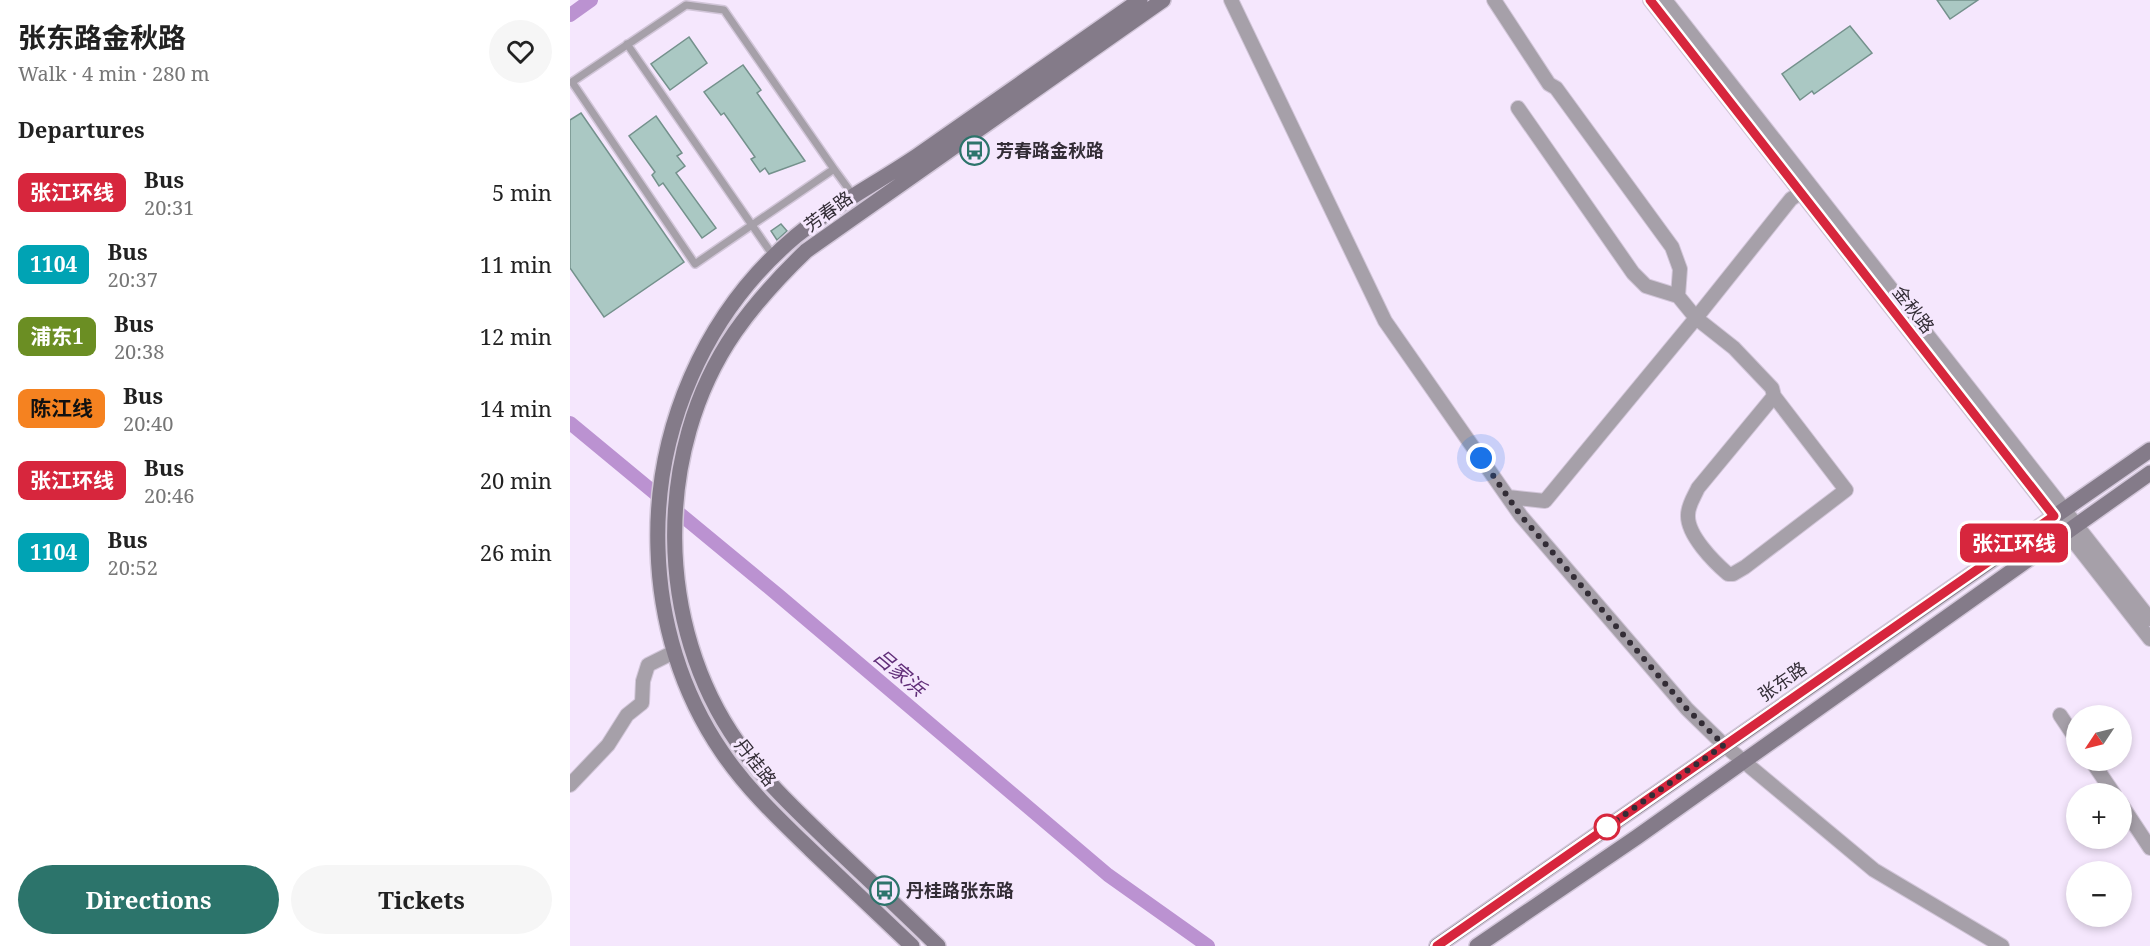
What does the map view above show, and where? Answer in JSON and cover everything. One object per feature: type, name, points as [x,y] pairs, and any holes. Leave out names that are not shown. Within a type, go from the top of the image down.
[{"type":"street","name":"芳春路","points":[[658,550],[660,483],[670,436],[681,400],[719,324],[743,291],[795,237],[854,195],[909,161],[1140,0]]},
{"type":"street","name":"芳春路","points":[[676,566],[675,525],[678,486],[685,449],[698,406],[714,369],[734,334],[757,302],[800,257],[837,228],[1163,0]]},
{"type":"street","points":[[1231,0],[1384,321],[1521,516],[1687,709],[1724,745],[1874,870],[1996,944]]},
{"type":"street","points":[[1494,0],[1549,84],[1556,88],[1672,247],[1680,269],[1678,296]]},
{"type":"street","name":"金秋路","points":[[1650,0],[1800,193],[2072,529],[2150,619]]},
{"type":"street","name":"金秋路","points":[[1665,0],[2059,513]]},
{"type":"street","points":[[1518,108],[1633,273],[1646,286],[1678,296],[1696,318],[1734,348],[1772,388],[1774,396],[1846,490],[1745,567],[1733,574],[1728,574],[1709,555],[1691,529],[1687,517],[1689,505],[1698,488],[1774,396]]},
{"type":"street","points":[[1508,497],[1545,501],[1791,199],[1800,193]]},
{"type":"street","name":"张东路","points":[[1437,946],[2150,450]]},
{"type":"street","points":[[1477,946],[1637,837],[2150,473]]},
{"type":"street","name":"金秋路","points":[[2072,529],[2150,639]]},
{"type":"street","name":"丹桂路","points":[[658,550],[664,613],[674,651],[702,720],[721,751],[768,808],[905,944]]},
{"type":"street","name":"丹桂路","points":[[676,566],[682,609],[691,646],[718,712],[736,741],[780,795],[938,946]]},
{"type":"street","points":[[570,785],[608,745],[627,715],[642,703],[643,681],[648,664],[674,651]]},
{"type":"street","points":[[2060,715],[2066,724]]},
{"type":"street","points":[[2132,821],[2150,848]]},
{"type":"lane","points":[[834,169],[696,264],[572,81],[686,5],[724,10],[854,195]]},
{"type":"lane","points":[[627,44],[774,257]]},
{"type":"building","points":[[1937,0],[1978,0],[1950,19]]},
{"type":"building","points":[[1850,26],[1872,53],[1814,94],[1812,91],[1800,100],[1782,74]]},
{"type":"building","points":[[689,37],[707,63],[670,90],[651,64]]},
{"type":"building","points":[[743,65],[761,90],[757,93],[805,161],[769,174],[765,168],[760,172],[751,159],[755,157],[724,113],[721,115],[704,92]]},
{"type":"building","points":[[581,113],[684,262],[604,317],[570,268],[570,120]]},
{"type":"building","points":[[656,116],[682,153],[677,156],[685,166],[676,173],[716,228],[702,238],[663,183],[659,186],[652,175],[655,172],[629,136]]},
{"type":"building","points":[[781,224],[787,231],[777,240],[771,231]]},
{"type":"waterway","points":[[570,15],[591,0]]},
{"type":"waterway","name":"吕家浜","points":[[570,423],[778,595],[1108,875],[1208,946]]},
{"type":"bus line","name":"张江环线","points":[[1437,946],[2054,516],[1650,0]]},
{"type":"place","name":"芳春路金秋路","points":[[975,150]]},
{"type":"place","name":"丹桂路张东路","points":[[885,890]]},
{"type":"route","points":[[1481,458],[1521,516],[1687,709],[1724,745],[1607,827]]}]
